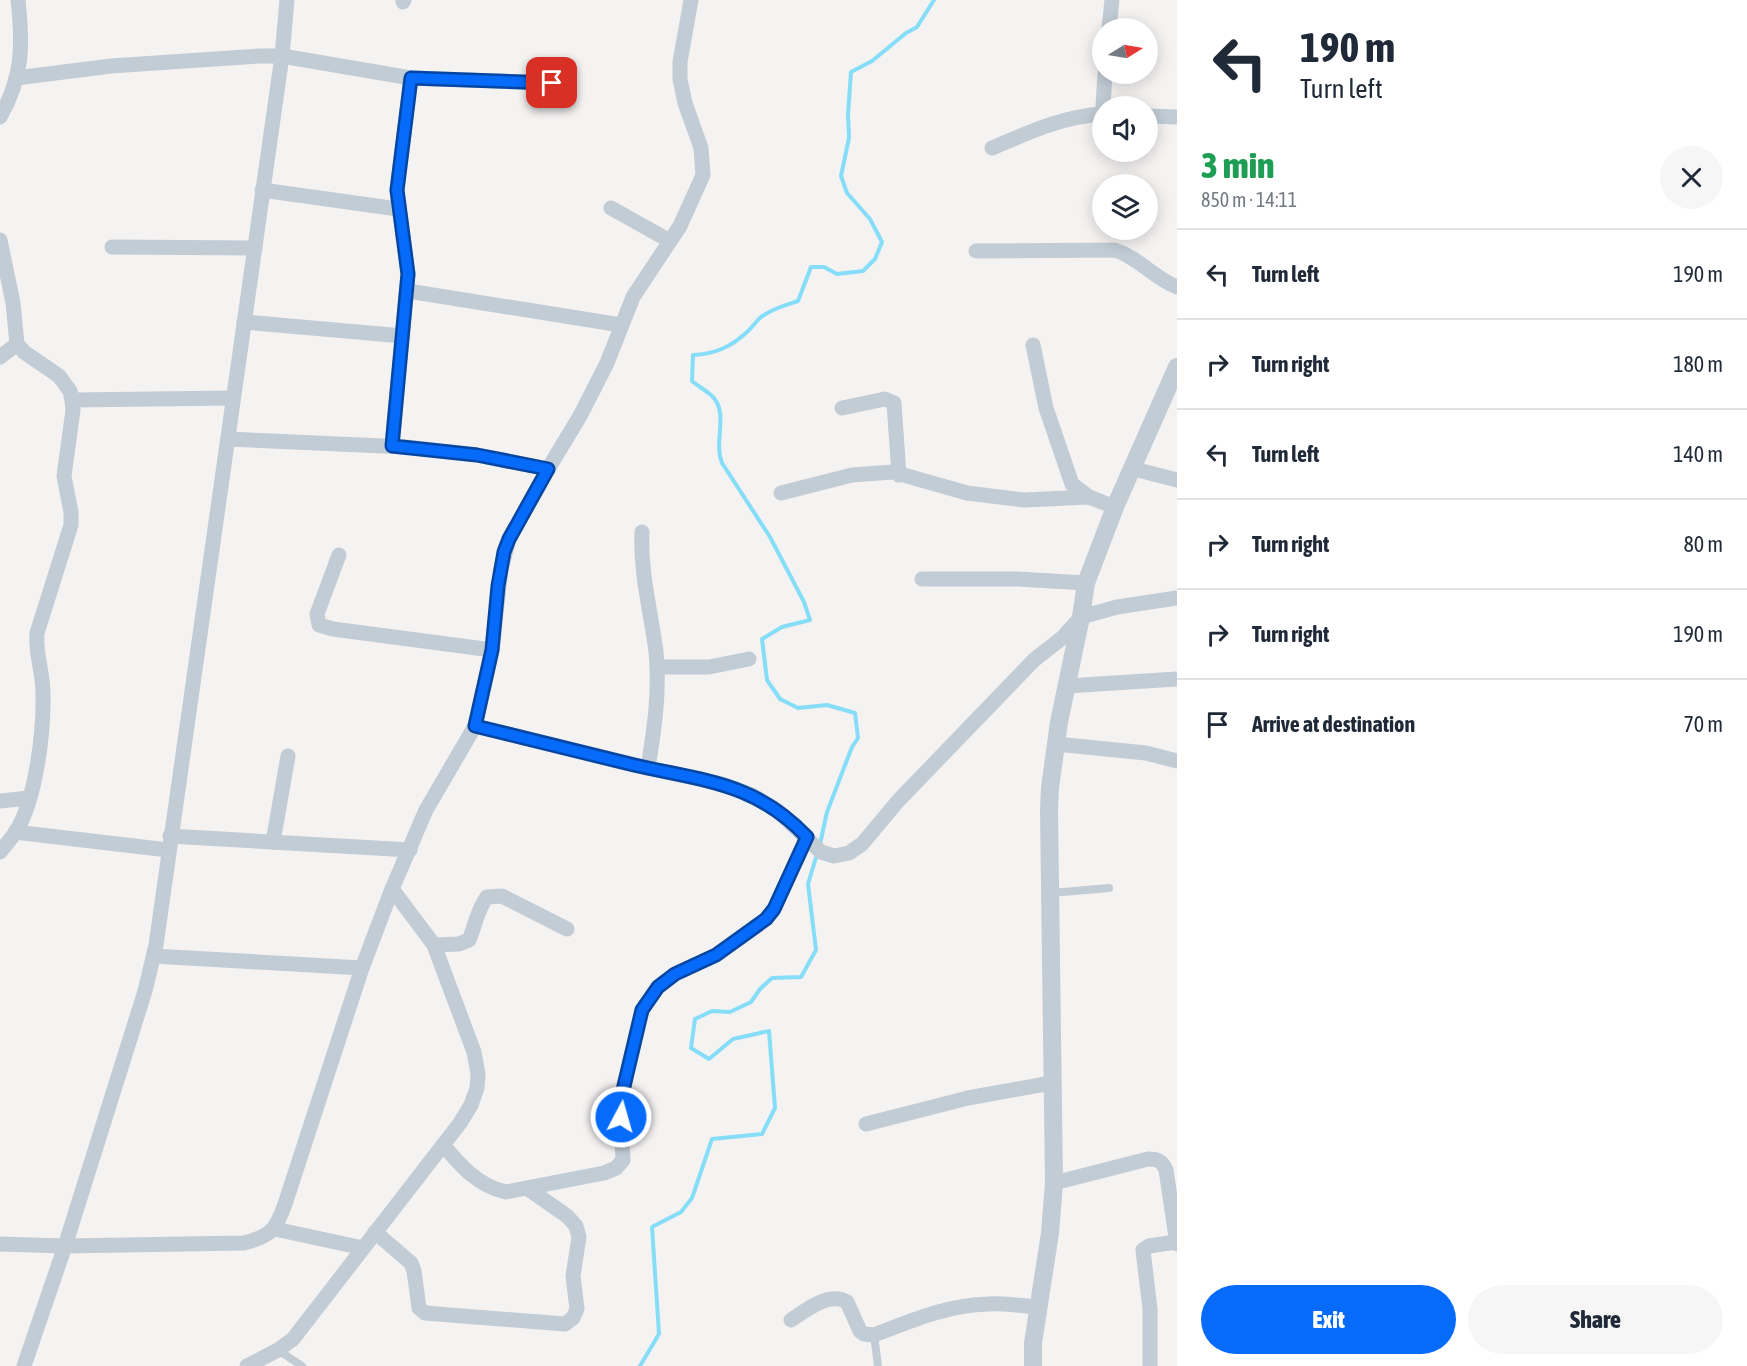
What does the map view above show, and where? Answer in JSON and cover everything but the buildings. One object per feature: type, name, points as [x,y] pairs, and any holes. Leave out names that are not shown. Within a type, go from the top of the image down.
[{"type":"street","points":[[0,117],[7,104],[21,62],[22,32],[18,0]]},
{"type":"street","points":[[24,1366],[65,1246],[154,956],[282,56],[287,0]]},
{"type":"street","points":[[0,1244],[65,1246],[244,1243],[258,1239],[275,1229],[362,968],[392,889],[426,810],[475,726],[492,650],[498,586],[504,552],[509,539],[592,393],[637,290],[685,218],[703,175],[701,148],[685,103],[680,79],[680,62],[691,0]]},
{"type":"street","points":[[1110,18],[1112,0]]},
{"type":"street","points":[[16,78],[181,60],[282,56],[411,78],[552,83]]},
{"type":"street","points":[[392,446],[408,291],[408,274],[397,190],[411,78]]},
{"type":"street","points":[[992,148],[1055,122],[1092,115]]},
{"type":"street","points":[[1158,116],[1177,117]]},
{"type":"street","points":[[262,190],[398,209]]},
{"type":"street","points":[[612,208],[670,241]]},
{"type":"street","points":[[0,240],[9,281],[17,344],[24,352],[59,376],[69,391],[73,410],[64,476],[71,519],[36,642],[43,694],[41,744],[30,798],[15,832],[0,852]]},
{"type":"street","points":[[112,247],[255,248]]},
{"type":"street","points":[[976,250],[1115,250],[1130,256],[1163,281],[1177,287]]},
{"type":"street","points":[[408,291],[621,325]]},
{"type":"street","points":[[244,322],[403,336]]},
{"type":"street","points":[[0,357],[17,344]]},
{"type":"street","points":[[1033,345],[1046,408],[1072,484],[1089,497],[1115,507]]},
{"type":"street","points":[[1033,1366],[1033,1343],[1050,1233],[1054,1183],[1049,810],[1056,744],[1086,583],[1115,507],[1134,469],[1177,367]]},
{"type":"street","points":[[72,400],[233,398]]},
{"type":"street","points":[[842,408],[885,399],[894,403],[899,475]]},
{"type":"street","points":[[228,439],[392,446],[477,455],[548,469]]},
{"type":"street","points":[[1134,469],[1177,480]]},
{"type":"street","points":[[781,493],[852,475],[893,472],[967,493],[1024,500],[1089,497]]},
{"type":"street","points":[[642,532],[642,567],[657,666],[656,716],[648,768]]},
{"type":"street","points":[[339,555],[317,614],[319,625],[333,629],[492,650]]},
{"type":"street","points":[[922,579],[1018,579],[1086,583]]},
{"type":"street","points":[[475,726],[722,784],[752,795],[778,811],[821,852],[834,856],[849,853],[862,844],[898,801],[1034,660],[1062,638],[1081,617],[1117,607],[1177,598]]},
{"type":"street","points":[[657,666],[709,667],[749,659]]},
{"type":"street","points":[[1067,686],[1177,679]]},
{"type":"street","points":[[1056,744],[1146,753],[1177,761]]},
{"type":"street","points":[[273,842],[288,756]]},
{"type":"street","points":[[0,801],[30,798]]},
{"type":"street","points":[[15,832],[169,843],[273,842],[410,850]]},
{"type":"street","points":[[443,1145],[466,1171],[491,1189],[506,1192],[604,1173],[616,1168],[623,1160],[620,1103],[642,1010],[658,987],[675,974],[723,951],[766,919],[774,909],[807,837]]},
{"type":"street","points":[[247,1366],[278,1350],[293,1339],[443,1145],[471,1105],[477,1088],[477,1062],[469,1035],[434,945],[392,889]]},
{"type":"street","points":[[434,945],[459,944],[469,940],[476,926],[480,906],[487,897],[502,896],[567,929]]},
{"type":"street","points":[[154,956],[362,968]]},
{"type":"street","points":[[866,1124],[968,1098],[1051,1083]]},
{"type":"street","points":[[1054,1183],[1148,1159],[1158,1160],[1166,1170],[1177,1243],[1149,1246],[1143,1250],[1150,1309],[1150,1366]]},
{"type":"street","points":[[375,1232],[411,1263],[419,1308],[425,1313],[565,1324],[573,1318],[577,1309],[573,1276],[579,1237],[576,1226],[567,1216],[527,1188]]},
{"type":"street","points":[[275,1229],[363,1248]]},
{"type":"street","points":[[791,1320],[815,1304],[831,1299],[844,1299],[860,1331],[874,1335],[933,1313],[966,1305],[1040,1307]]},
{"type":"lane","points":[[1050,893],[1109,888]]},
{"type":"lane","points":[[874,1335],[878,1366]]},
{"type":"lane","points":[[278,1350],[302,1366]]},
{"type":"waterway","points":[[820,844],[827,812],[852,747],[858,738],[855,713],[827,705],[798,708],[780,699],[767,680],[762,639],[782,627],[810,620],[804,602],[770,537],[722,463],[717,402],[692,381],[693,355],[729,346],[764,315],[798,301],[811,267],[824,267],[837,274],[863,271],[875,259],[882,242],[870,219],[847,193],[841,176],[849,138],[851,72],[872,61],[906,33],[917,27],[934,0]]},
{"type":"waterway","points":[[640,1366],[659,1334],[652,1227],[681,1212],[692,1198],[712,1139],[762,1134],[775,1108],[769,1031],[733,1039],[709,1059],[691,1048],[695,1019],[712,1011],[730,1012],[751,1002],[772,978],[801,977],[816,950],[808,884],[817,854]]},
{"type":"route","points":[[552,83],[411,78],[399,173],[398,209],[408,274],[408,291],[392,446],[477,455],[548,469],[504,552],[498,586],[492,650],[475,726],[722,784],[752,795],[778,811],[807,837],[774,909],[766,919],[716,955],[675,974],[658,987],[642,1010],[620,1103],[621,1117]]}]
